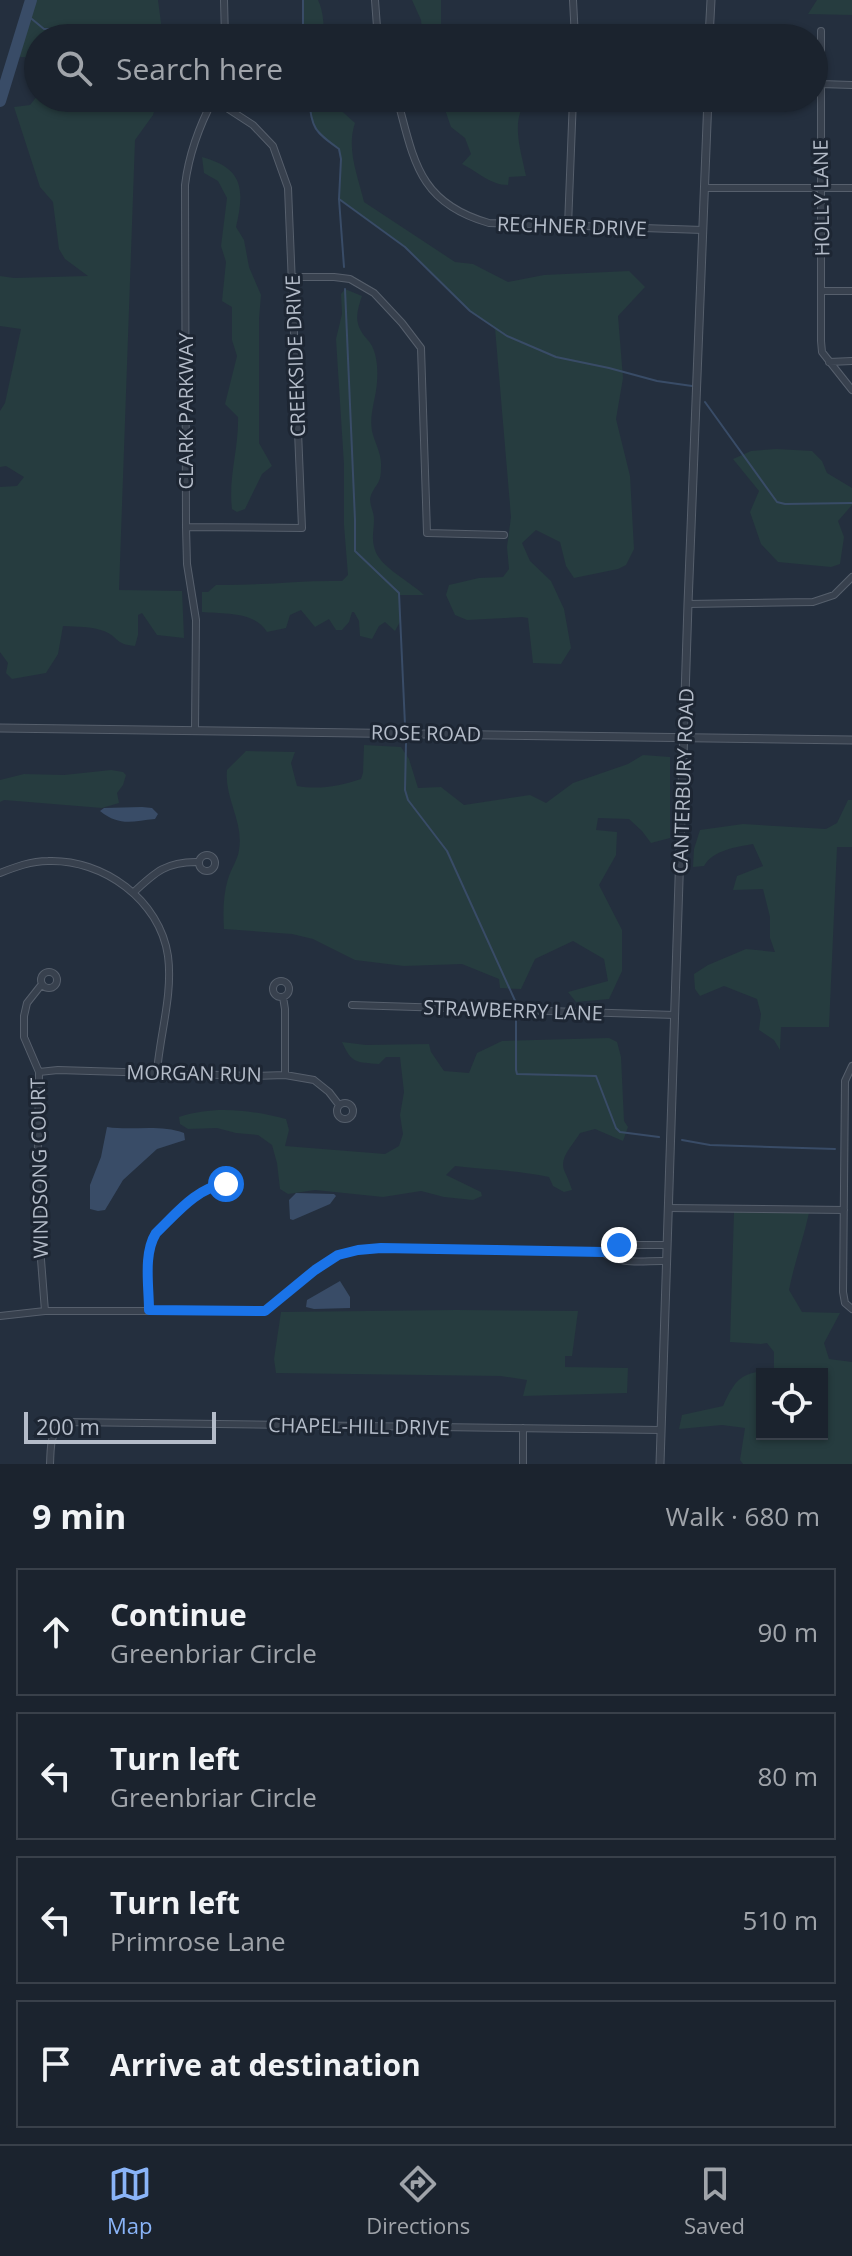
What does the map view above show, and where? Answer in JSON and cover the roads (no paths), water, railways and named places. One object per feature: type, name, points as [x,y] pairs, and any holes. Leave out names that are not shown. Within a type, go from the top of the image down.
[{"type":"street","points":[[224,0],[225,24]]},
{"type":"street","points":[[375,0],[377,24]]},
{"type":"street","points":[[573,0],[574,24]]},
{"type":"street","points":[[710,24],[711,0]]},
{"type":"street","points":[[828,84],[852,85]]},
{"type":"street","name":"CLARK PARKWAY","points":[[195,730],[196,620],[187,564],[186,527],[185,185],[189,159],[206,112]]},
{"type":"street","name":"CREEKSIDE DRIVE","points":[[186,527],[302,528],[288,188],[273,146],[253,125],[234,112]]},
{"type":"street","name":"RECHNER DRIVE","points":[[401,112],[416,166],[424,181],[449,205],[472,219],[489,223],[703,230]]},
{"type":"street","points":[[568,226],[572,112]]},
{"type":"street","name":"CANTERBURY ROAD","points":[[660,1464],[708,112]]},
{"type":"street","name":"HOLLY LANE","points":[[821,112],[822,352],[852,390]]},
{"type":"street","points":[[705,188],[852,188]]},
{"type":"street","points":[[292,277],[350,279],[374,293],[421,348],[427,533],[504,535]]},
{"type":"street","points":[[822,291],[852,291]]},
{"type":"street","points":[[829,362],[852,361]]},
{"type":"street","points":[[688,604],[813,602],[834,595],[852,577]]},
{"type":"street","name":"ROSE ROAD","points":[[0,728],[852,740]]},
{"type":"street","points":[[0,873],[20,865],[44,861],[92,868],[112,877],[148,908],[162,935],[168,956],[169,994],[159,1043],[157,1072]]},
{"type":"street","points":[[133,893],[165,866],[183,861],[199,862]]},
{"type":"street","name":"WINDSONG COURT","points":[[42,984],[27,1003],[24,1037],[39,1072],[37,1208],[45,1311]]},
{"type":"street","points":[[283,997],[285,1075]]},
{"type":"street","name":"STRAWBERRY LANE","points":[[352,1005],[675,1015]]},
{"type":"street","points":[[852,1066],[845,1081],[843,1292],[845,1303],[852,1309]]},
{"type":"street","name":"MORGAN RUN","points":[[39,1072],[285,1075],[314,1080],[339,1105]]},
{"type":"street","points":[[149,1310],[151,1241],[203,1191],[226,1184]]},
{"type":"street","points":[[668,1208],[844,1210]]},
{"type":"street","points":[[0,1316],[45,1311],[265,1311],[315,1270],[338,1255],[358,1250],[603,1252],[619,1245],[666,1245]]},
{"type":"street","points":[[603,1252],[610,1258],[622,1260],[666,1261]]},
{"type":"street","name":"CHAPEL-HILL DRIVE","points":[[50,1464],[51,1437],[58,1426],[68,1422],[661,1430]]},
{"type":"street","points":[[523,1428],[523,1464]]},
{"type":"water","points":[[104,808],[152,808],[158,814],[155,819],[120,821],[100,811]]},
{"type":"water","points":[[107,1127],[175,1130],[184,1133],[185,1140],[157,1149],[123,1180],[105,1210],[98,1211],[90,1209],[90,1185],[101,1157]]},
{"type":"water","points":[[296,1193],[336,1196],[330,1204],[293,1220],[290,1219],[289,1200]]},
{"type":"water","points":[[340,1281],[350,1297],[350,1308],[306,1307],[307,1300]]},
{"type":"waterway","points":[[0,101],[31,0]]},
{"type":"waterway","points":[[303,0],[303,24]]},
{"type":"waterway","points":[[27,15],[38,24]]},
{"type":"waterway","points":[[311,112],[316,128],[339,149],[344,267]]},
{"type":"waterway","points":[[339,199],[405,247],[470,311],[507,336],[556,357],[657,381],[692,386]]},
{"type":"waterway","points":[[345,289],[355,551],[399,593],[405,725]]},
{"type":"waterway","points":[[705,402],[777,502],[852,503]]},
{"type":"waterway","points":[[406,743],[405,790],[408,800],[447,851],[517,1005]]},
{"type":"waterway","points":[[516,1015],[517,1074],[596,1076],[620,1132],[659,1137]]},
{"type":"waterway","points":[[682,1140],[710,1145],[835,1149]]}]
